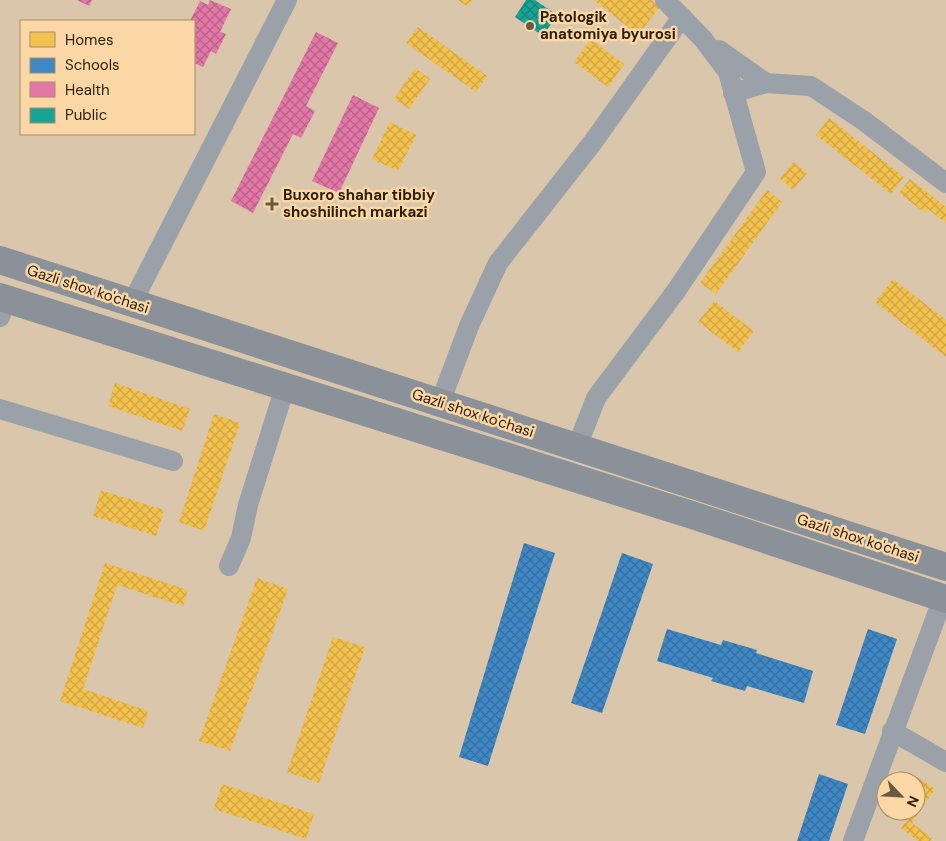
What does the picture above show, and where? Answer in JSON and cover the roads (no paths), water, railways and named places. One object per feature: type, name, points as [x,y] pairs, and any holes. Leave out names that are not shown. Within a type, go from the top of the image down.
[{"type":"highway","name":"Gazli shox ko'chasi","points":[[0,260],[946,567]]},
{"type":"highway","name":"Gazli shox ko'chasi","points":[[2,304],[285,386],[692,515],[944,599]]},
{"type":"street","points":[[132,303],[287,0]]},
{"type":"street","points":[[577,447],[596,398],[676,290],[756,172],[728,72],[703,39],[665,0]]},
{"type":"street","points":[[440,403],[469,326],[498,263],[593,142],[682,17]]},
{"type":"street","points":[[703,39],[766,83]]},
{"type":"street","points":[[733,93],[766,83],[811,86],[864,121],[946,183]]},
{"type":"street","points":[[229,566],[241,538],[248,505],[285,386]]},
{"type":"street","points":[[0,409],[173,461]]},
{"type":"street","points":[[852,841],[892,731],[944,599]]},
{"type":"street","points":[[892,731],[946,762]]},
{"type":"place","name":"Patologik anatomiya byurosi","points":[[530,26]]},
{"type":"place","name":"Buxoro shahar tibbiy shoshilinch markazi","points":[[272,204]]}]
